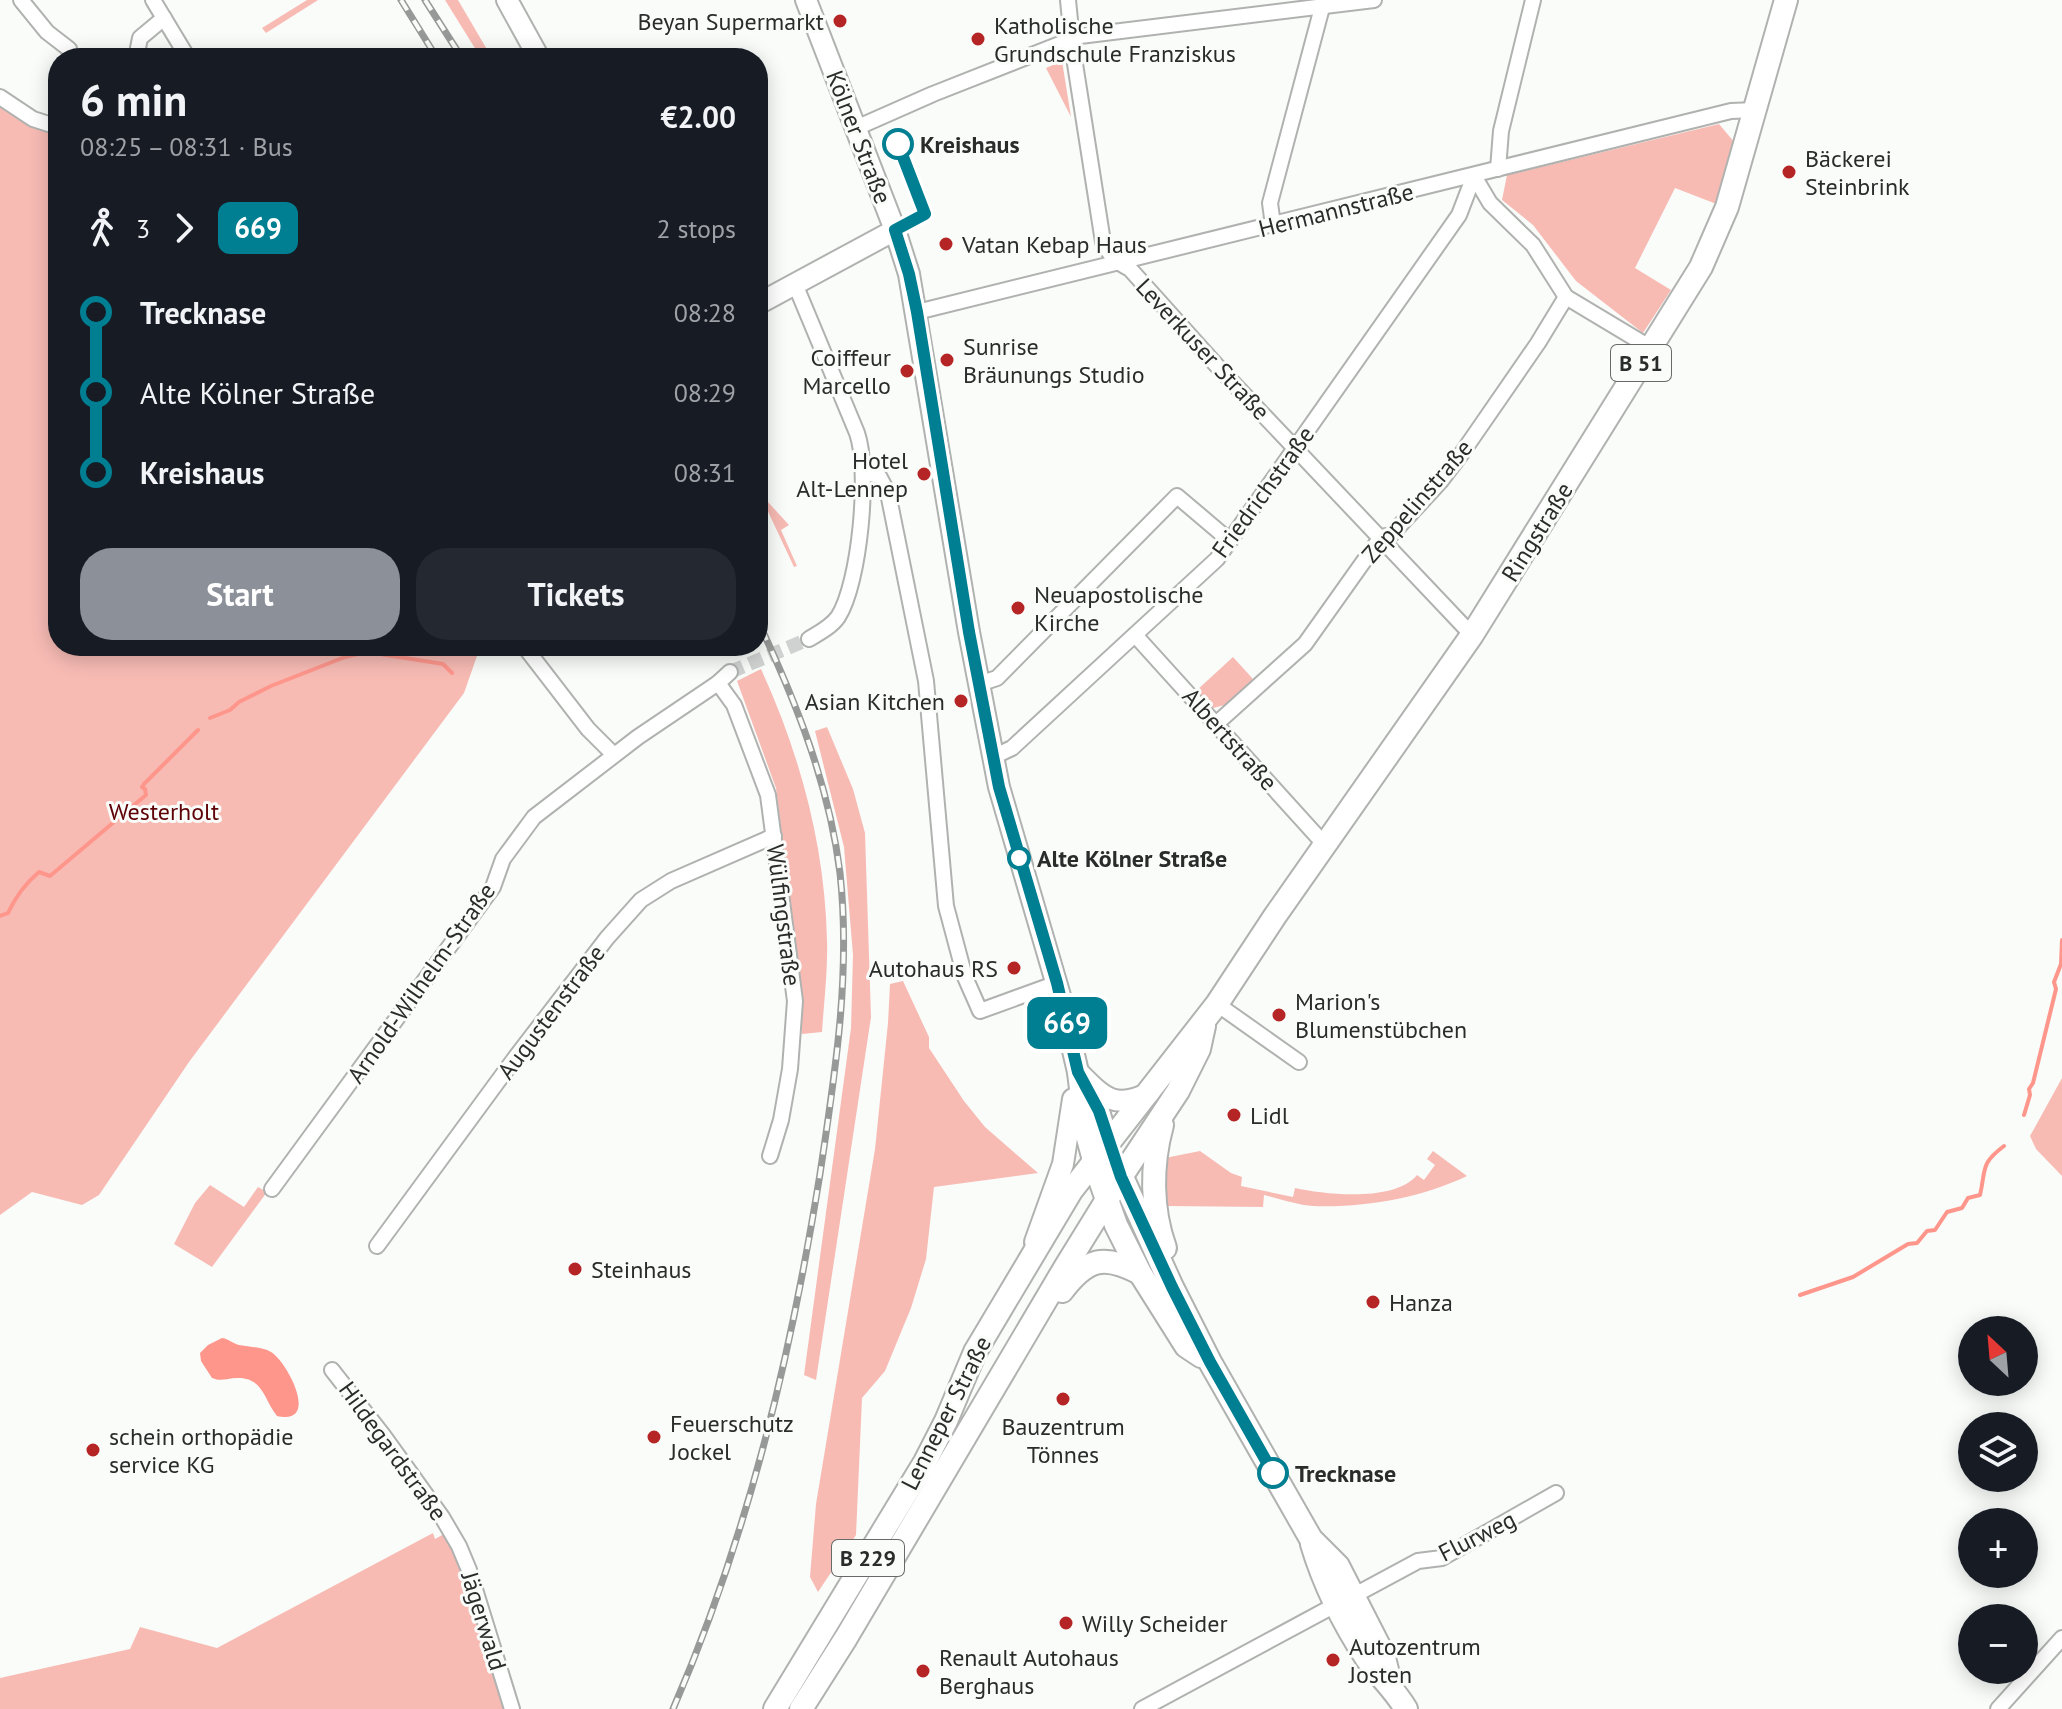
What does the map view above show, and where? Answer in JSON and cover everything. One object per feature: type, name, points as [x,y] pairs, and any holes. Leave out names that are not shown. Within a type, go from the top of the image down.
[{"type":"main road","name":"Ringstraße","points":[[1093,1160],[1211,1013],[1472,635],[1694,279],[1715,240],[1727,207],[1786,0]]},
{"type":"main road","name":"Ringstraße","points":[[1121,1177],[1165,1112],[1199,1049],[1211,1013]]},
{"type":"main road","points":[[1165,1112],[1156,1153],[1154,1187],[1161,1237],[1174,1269],[1172,1287]]},
{"type":"main road","name":"Kölner Straße","points":[[1108,1141],[1121,1177],[1172,1287],[1210,1362],[1311,1539],[1322,1576],[1345,1600],[1369,1661],[1406,1709]]},
{"type":"main road","points":[[1093,1160],[1116,1225],[1140,1273],[1186,1346],[1210,1362]]},
{"type":"main road","name":"Lenneper Straße","points":[[775,1709],[925,1462],[975,1352],[1071,1191],[1093,1160]]},
{"type":"main road","name":"Lenneper Straße","points":[[807,1700],[1121,1177]]},
{"type":"main road","points":[[1022,1339],[1041,1328],[1062,1291],[1074,1275],[1085,1267],[1113,1261],[1140,1273]]},
{"type":"street","points":[[21,0],[47,32],[68,48]]},
{"type":"street","points":[[153,0],[182,48]]},
{"type":"street","points":[[507,0],[533,48]]},
{"type":"street","name":"Kölner Straße","points":[[806,0],[909,274],[993,757],[1012,836],[1057,983],[1078,1072],[1085,1131],[1093,1160]]},
{"type":"street","name":"Leverkuser Straße","points":[[1068,0],[1103,242],[1116,262],[1130,269],[1472,635]]},
{"type":"street","points":[[856,128],[1080,36],[1323,3],[1374,0]]},
{"type":"street","points":[[1498,169],[1501,131],[1533,0]]},
{"type":"street","points":[[1273,225],[1270,203],[1323,3]]},
{"type":"street","points":[[138,48],[140,38],[164,18]]},
{"type":"street","points":[[0,97],[33,119],[48,124]]},
{"type":"street","name":"Hermannstraße","points":[[917,312],[1731,111],[1756,110]]},
{"type":"street","points":[[1474,176],[1490,203],[1533,245],[1566,297],[1651,348]]},
{"type":"street","name":"Friedrichstraße","points":[[993,757],[1012,748],[1202,574],[1230,541],[1459,215],[1474,176]]},
{"type":"street","points":[[768,299],[895,230]]},
{"type":"street","points":[[795,284],[857,433],[862,447],[864,473],[850,588],[833,624],[809,639]]},
{"type":"street","name":"Zeppelinstraße","points":[[1216,724],[1305,644],[1381,537],[1391,535],[1455,463],[1566,297]]},
{"type":"street","points":[[864,473],[879,476],[888,493],[926,681],[946,906],[965,977],[980,1011],[1057,983]]},
{"type":"street","points":[[979,684],[997,678],[1177,496],[1230,541]]},
{"type":"street","name":"Albertstraße","points":[[1135,635],[1325,845]]},
{"type":"street","points":[[532,656],[588,729],[614,755]]},
{"type":"street","points":[[718,683],[730,672]]},
{"type":"street","name":"Arnold-Wilhelm-Straße","points":[[272,1189],[493,887],[503,859],[534,817],[614,755],[718,683]]},
{"type":"street","name":"Wülfingstraße","points":[[718,683],[734,705],[768,795],[796,1020],[781,1120],[770,1156]]},
{"type":"street","name":"Augustenstraße","points":[[377,1246],[579,974],[641,900],[671,881],[774,836]]},
{"type":"street","points":[[1211,1013],[1299,1062]]},
{"type":"street","points":[[1078,1072],[1101,1095],[1111,1100],[1130,1101],[1149,1093]]},
{"type":"street","points":[[1028,1262],[1063,1164],[1078,1072]]},
{"type":"street","name":"Kölner Straße","points":[[1078,1072],[1099,1111],[1108,1141]]},
{"type":"street","name":"Hildegardstraße","points":[[332,1370],[452,1534]]},
{"type":"street","name":"Flurweg","points":[[1345,1600],[1418,1561],[1442,1558],[1556,1493]]},
{"type":"street","name":"Jägerwald","points":[[452,1534],[469,1570],[512,1709]]},
{"type":"street","points":[[1142,1709],[1345,1600]]},
{"type":"street","points":[[1998,1709],[2062,1638]]},
{"type":"green space","points":[[307,0],[318,0],[266,33],[262,28]]},
{"type":"green space","points":[[445,0],[458,0],[486,48],[475,48]]},
{"type":"green space","points":[[1062,61],[1071,117],[1046,68]]},
{"type":"green space","name":"Westerholt","points":[[0,105],[48,130],[48,656],[477,656],[464,693],[189,1062],[99,1195],[82,1205],[32,1192],[0,1215]]},
{"type":"green space","points":[[1719,124],[1735,143],[1719,205],[1675,188],[1635,268],[1671,290],[1643,333],[1576,281],[1533,225],[1502,200],[1507,175]]},
{"type":"green space","points":[[768,502],[789,525],[781,530],[797,566],[794,567],[768,512]]},
{"type":"green space","points":[[1233,657],[1253,679],[1225,705],[1213,708],[1196,691]]},
{"type":"green space","points":[[761,669],[798,767],[816,835],[827,940],[822,1032],[802,1034],[776,788],[737,681]]},
{"type":"green space","points":[[827,727],[853,789],[865,833],[871,1017],[816,1380],[804,1375],[851,1028],[853,955],[844,847],[815,731]]},
{"type":"green space","points":[[903,981],[929,1037],[929,1048],[964,1101],[985,1127],[1038,1173],[934,1187],[926,1259],[911,1308],[885,1371],[862,1398],[856,1535],[818,1592],[810,1577],[816,1504],[875,1149],[890,984]]},
{"type":"green space","points":[[2062,1078],[2062,1176],[2036,1149],[2030,1136]]},
{"type":"green space","points":[[1200,1151],[1242,1177],[1241,1186],[1293,1197],[1295,1188],[1324,1193],[1377,1193],[1407,1184],[1417,1175],[1424,1180],[1435,1165],[1427,1159],[1433,1151],[1467,1176],[1412,1196],[1352,1205],[1307,1205],[1264,1195],[1263,1207],[1167,1206],[1165,1158]]},
{"type":"green space","points":[[210,1185],[244,1207],[258,1187],[267,1192],[212,1267],[174,1244],[195,1203]]},
{"type":"green space","points":[[433,1533],[435,1539],[442,1535],[454,1543],[505,1709],[0,1709],[0,1678],[130,1649],[140,1627],[217,1648]]},
{"type":"shaded area","points":[[222,1338],[267,1350],[278,1358],[292,1379],[299,1403],[297,1411],[290,1416],[277,1416],[258,1385],[252,1381],[212,1378],[201,1361],[200,1353]]},
{"type":"waterway","points":[[210,718],[271,686],[349,656]]},
{"type":"waterway","points":[[393,656],[443,664],[452,673]]},
{"type":"waterway","points":[[0,916],[8,913],[39,872],[50,876],[146,795],[142,787],[144,784],[198,730]]},
{"type":"waterway","points":[[2024,1115],[2056,989],[2054,982],[2061,964],[2062,940]]},
{"type":"waterway","points":[[1800,1295],[1853,1277],[1908,1244],[1917,1243],[1927,1231],[1935,1230],[1947,1212],[1962,1208],[1968,1198],[1980,1195],[1987,1163],[2004,1146]]},
{"type":"tunnel","points":[[730,672],[809,639]]},
{"type":"railway","points":[[401,0],[431,48]]},
{"type":"railway","points":[[425,0],[456,48]]},
{"type":"railway","points":[[673,1709],[700,1644],[745,1513],[780,1379],[820,1174],[840,1024],[843,911],[835,840],[809,744],[768,644]]},
{"type":"bus line","name":"669","points":[[898,144],[925,214],[895,230],[917,312],[969,632],[993,757],[1012,836],[1057,983],[1078,1072],[1099,1111],[1121,1177],[1172,1287],[1273,1473]]},
{"type":"place","name":"Beyan Supermarkt","points":[[840,21]]},
{"type":"place","name":"Katholische Grundschule Franziskus","points":[[978,39]]},
{"type":"place","name":"Kreishaus","points":[[898,144]]},
{"type":"place","name":"Bäckerei Steinbrink","points":[[1789,172]]},
{"type":"place","name":"Vatan Kebap Haus","points":[[946,244]]},
{"type":"place","name":"Sunrise Bräunungs Studio","points":[[947,360]]},
{"type":"place","name":"Coiffeur Marcello","points":[[907,371]]},
{"type":"place","name":"Hotel Alt-Lennep","points":[[924,474]]},
{"type":"place","name":"Neuapostolische Kirche","points":[[1018,608]]},
{"type":"place","name":"Asian Kitchen","points":[[961,701]]},
{"type":"place","name":"Alte Kölner Straße","points":[[1019,858]]},
{"type":"place","name":"Autohaus RS","points":[[1014,968]]},
{"type":"place","name":"Marion's Blumenstübchen","points":[[1279,1015]]},
{"type":"place","name":"Lidl","points":[[1234,1115]]},
{"type":"place","name":"Steinhaus","points":[[575,1269]]},
{"type":"place","name":"Hanza","points":[[1373,1302]]},
{"type":"place","name":"Bauzentrum Tönnes","points":[[1063,1399]]},
{"type":"place","name":"Feuerschutz Jockel","points":[[654,1437]]},
{"type":"place","name":"schein orthopädie service KG","points":[[93,1450]]},
{"type":"place","name":"Trecknase","points":[[1273,1473]]},
{"type":"place","name":"Willy Scheider","points":[[1066,1623]]},
{"type":"place","name":"Autozentrum Josten","points":[[1333,1660]]},
{"type":"place","name":"Renault Autohaus Berghaus","points":[[923,1671]]}]
